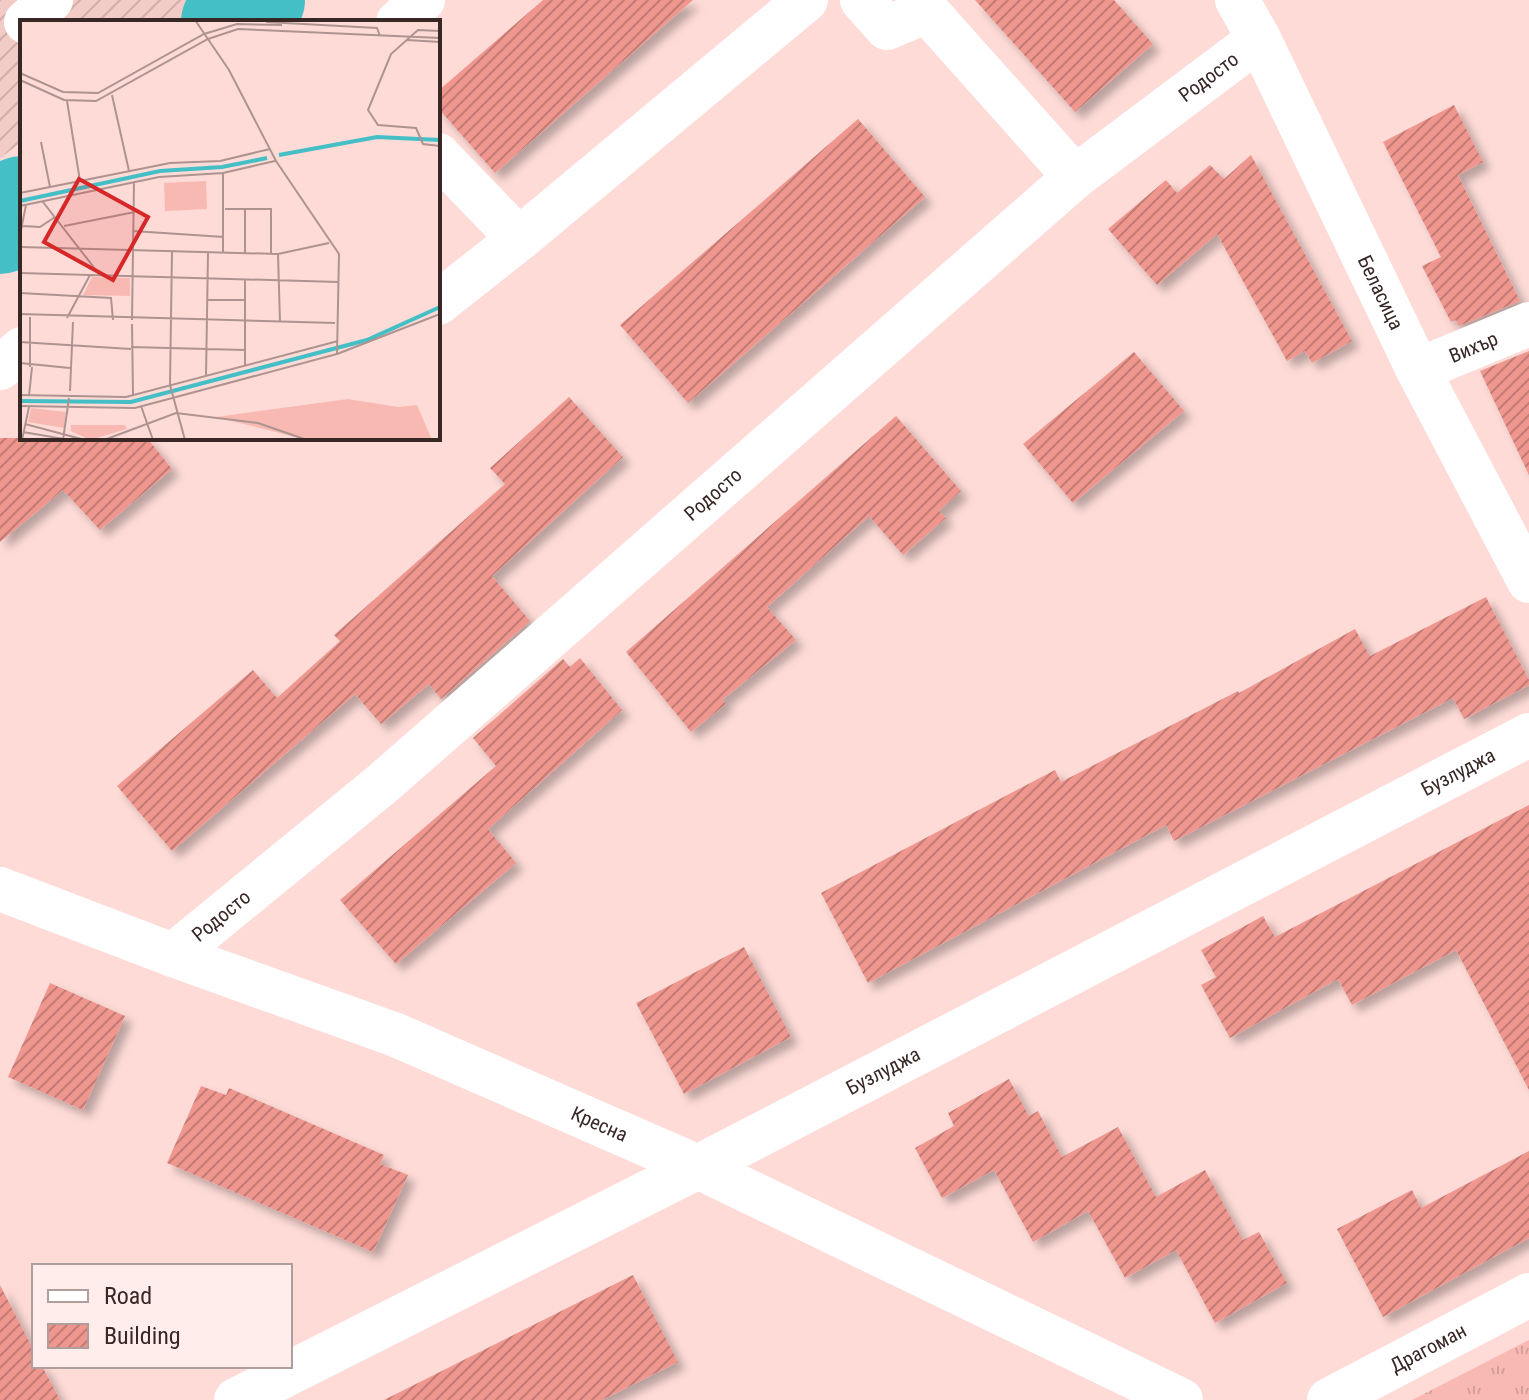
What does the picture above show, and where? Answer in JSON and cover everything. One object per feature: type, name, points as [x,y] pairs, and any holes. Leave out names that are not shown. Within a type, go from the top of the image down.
[{"type":"street","points":[[400,20],[423,0]]},
{"type":"street","points":[[440,301],[806,0]]},
{"type":"street","points":[[862,0],[887,28],[927,11],[1075,177]]},
{"type":"street","name":"Беласица","points":[[1237,0],[1259,39],[1418,370],[1529,581]]},
{"type":"street","points":[[0,45],[20,25]]},
{"type":"street","name":"Родосто","points":[[173,955],[382,784],[1075,177],[1259,39]]},
{"type":"street","points":[[440,157],[519,239]]},
{"type":"street","name":"Вихър","points":[[1418,370],[1529,324]]},
{"type":"street","points":[[0,368],[20,351]]},
{"type":"street","name":"Бузлуджа","points":[[236,1400],[698,1167],[1529,735]]},
{"type":"street","name":"Кресна","points":[[0,889],[396,1035],[698,1167],[1181,1400]]},
{"type":"street","name":"Драгоман","points":[[1329,1400],[1529,1295]]},
{"type":"shaded area","points":[[0,0],[211,0],[184,20],[20,20],[20,143],[0,158]]},
{"type":"green space","points":[[1529,1340],[1529,1400],[1412,1400]]},
{"type":"building","points":[[543,0],[693,0],[495,173],[440,110],[440,89]]},
{"type":"building","points":[[975,0],[1114,0],[1153,44],[1075,112]]},
{"type":"building","points":[[1454,105],[1483,162],[1458,175],[1520,301],[1459,326],[1456,320],[1451,322],[1422,266],[1441,257],[1383,142]]},
{"type":"building","points":[[858,119],[925,197],[688,403],[620,325]]},
{"type":"building","points":[[1251,155],[1352,341],[1312,363],[1305,351],[1287,361],[1217,234],[1157,285],[1108,229],[1166,180],[1177,193],[1210,165],[1224,179]]},
{"type":"building","points":[[1529,351],[1529,475],[1480,371]]},
{"type":"building","points":[[1134,352],[1184,411],[1073,503],[1023,444]]},
{"type":"building","points":[[569,397],[623,457],[492,576],[530,621],[441,699],[429,684],[381,724],[355,694],[172,851],[117,786],[253,670],[277,698],[340,641],[334,635],[505,484],[490,468]]},
{"type":"building","points":[[896,416],[961,491],[939,511],[946,518],[903,555],[869,516],[767,607],[796,640],[722,700],[726,704],[691,732],[626,652]]},
{"type":"building","points":[[0,438],[149,440],[172,469],[100,530],[63,490],[0,542]]},
{"type":"building","points":[[1486,597],[1529,685],[1464,719],[1453,698],[1174,841],[1166,825],[868,983],[821,893],[1055,770],[1061,782],[1239,693],[1355,629],[1370,656]]},
{"type":"building","points":[[580,658],[622,710],[488,829],[516,863],[396,964],[340,900],[496,766],[473,738],[563,659],[570,667]]},
{"type":"building","points":[[1529,805],[1529,1090],[1456,950],[1352,1005],[1338,979],[1230,1038],[1201,985],[1216,977],[1201,950],[1263,916],[1275,937]]},
{"type":"building","points":[[744,947],[791,1037],[684,1094],[636,1003]]},
{"type":"building","points":[[50,983],[125,1016],[83,1110],[8,1077]]},
{"type":"building","points":[[1009,1079],[1029,1116],[1038,1111],[1062,1157],[1118,1127],[1156,1197],[1205,1170],[1243,1240],[1259,1232],[1287,1283],[1215,1323],[1176,1250],[1125,1278],[1088,1211],[1033,1242],[994,1170],[942,1198],[915,1148],[954,1126],[948,1113]]},
{"type":"building","points":[[201,1086],[226,1095],[229,1088],[384,1155],[380,1164],[408,1175],[373,1252],[167,1163]]},
{"type":"building","points":[[1529,1151],[1529,1238],[1383,1317],[1337,1229],[1412,1190],[1421,1208]]},
{"type":"building","points":[[633,1275],[678,1362],[602,1400],[384,1400]]},
{"type":"building","points":[[0,1285],[32,1347],[32,1368],[43,1368],[60,1400],[0,1400]]},
{"type":"waterway","points":[[232,20],[256,0]]},
{"type":"waterway","points":[[0,225],[20,207]]}]
